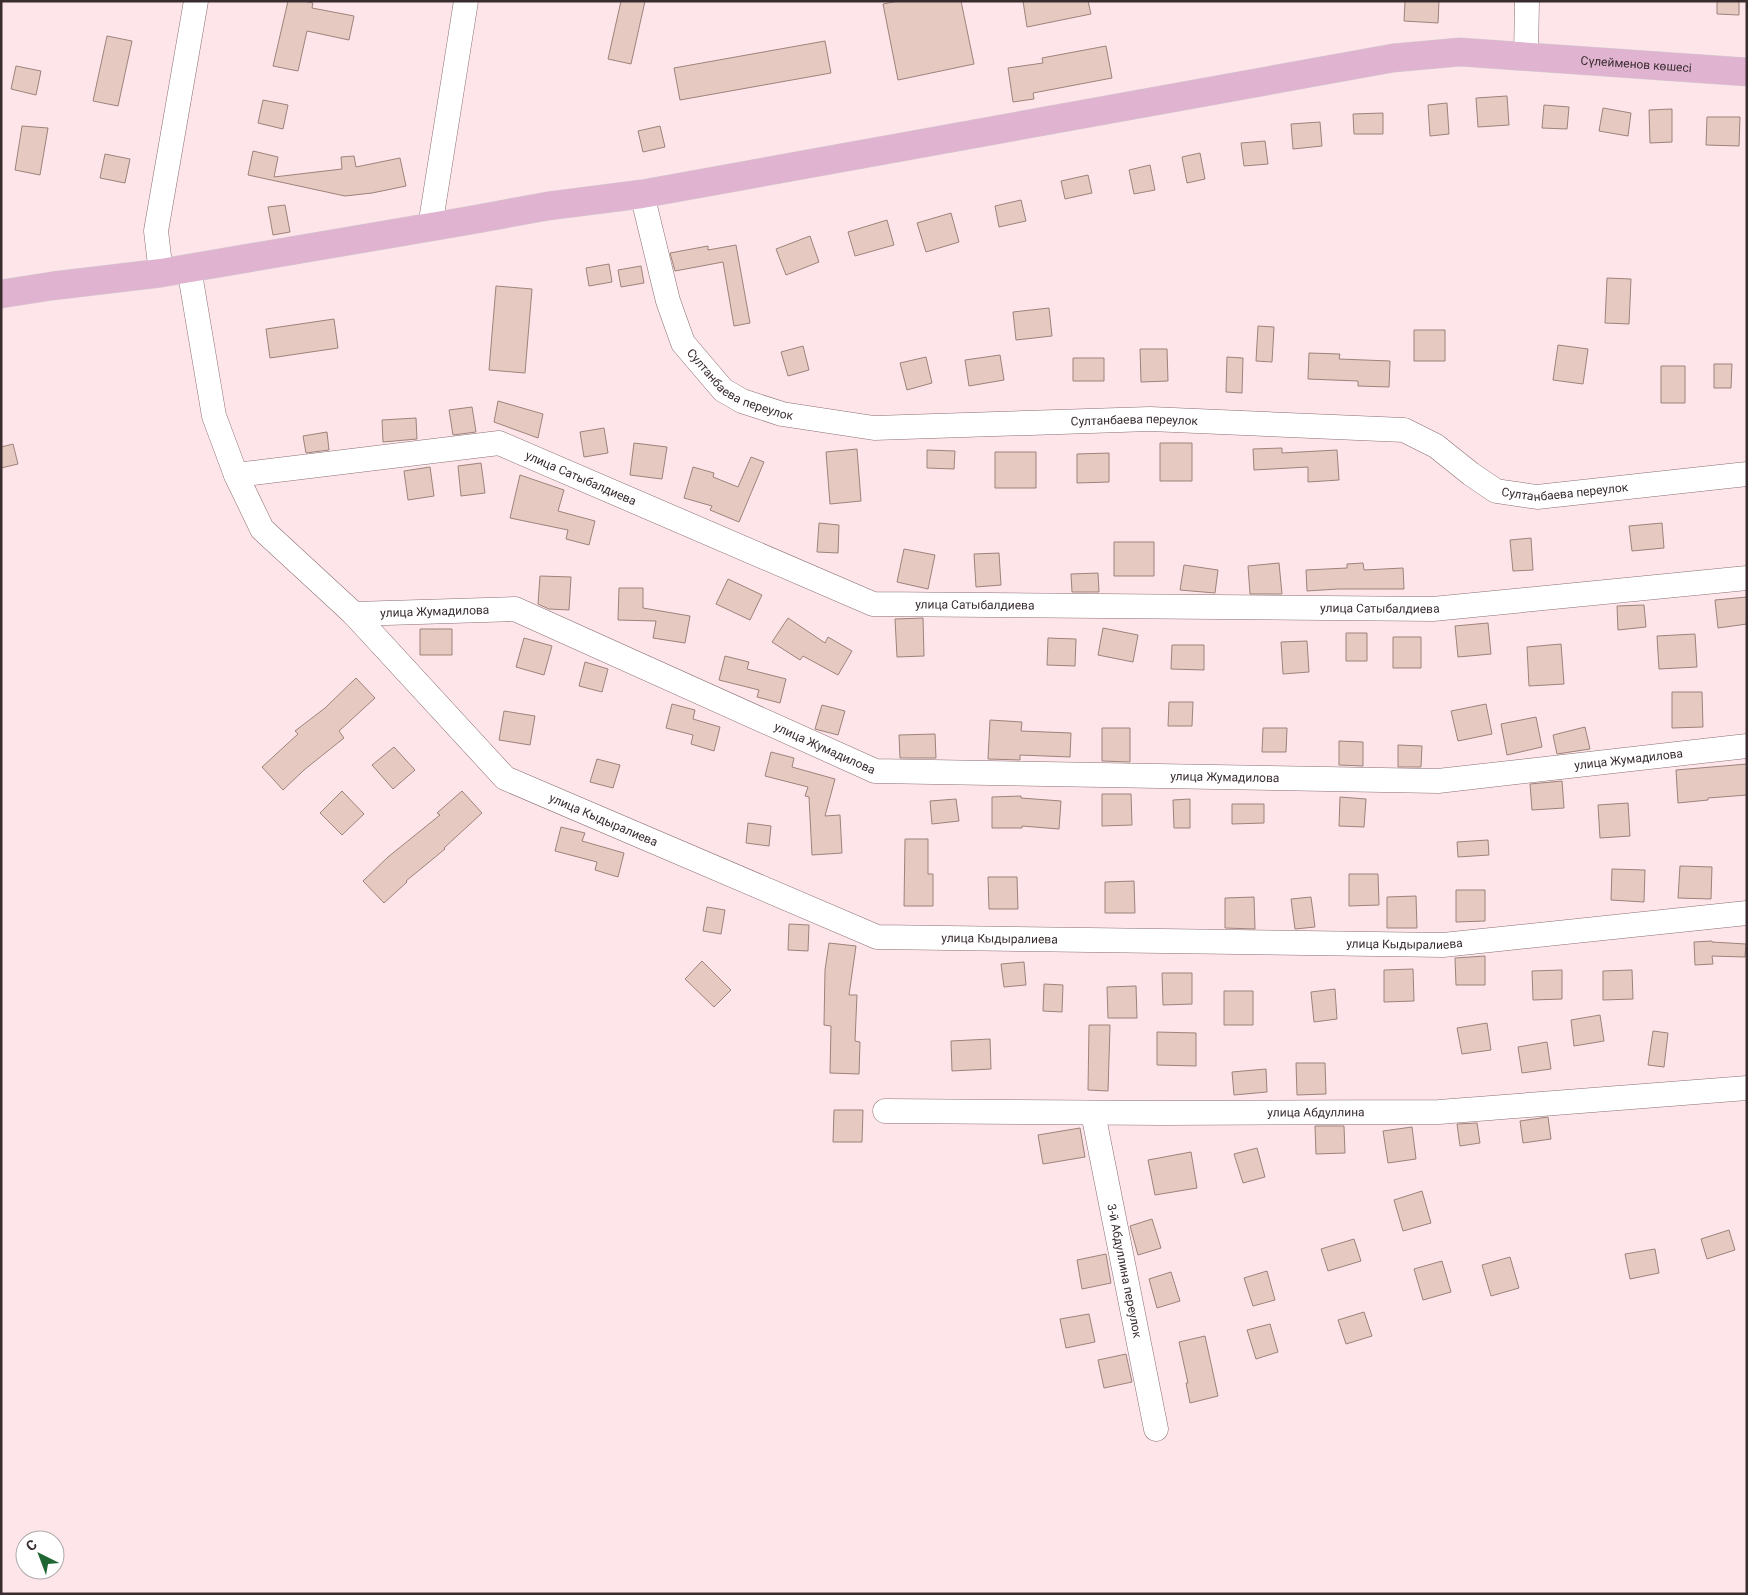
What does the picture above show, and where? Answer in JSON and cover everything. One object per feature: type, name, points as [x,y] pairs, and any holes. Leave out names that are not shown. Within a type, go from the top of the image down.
[{"type":"main road","name":"Сүлейменов көшесі","points":[[1,294],[161,273],[548,206],[642,194],[1394,58],[1460,52],[1747,72]]},
{"type":"street","points":[[161,273],[156,231],[196,1]]},
{"type":"street","points":[[430,227],[466,1]]},
{"type":"street","points":[[1526,56],[1527,1]]},
{"type":"street","name":"Султанбаева переулок","points":[[642,194],[668,301],[683,343],[723,390],[742,401],[782,414],[874,428],[1150,419],[1404,430],[1436,446],[1496,491],[1537,497],[1747,474]]},
{"type":"street","points":[[189,268],[214,416],[236,475],[262,530],[354,614]]},
{"type":"street","name":"улица Сатыбалдиева","points":[[236,475],[500,443],[873,604],[1433,608],[1747,578]]},
{"type":"street","name":"улица Жумадилова","points":[[354,614],[514,609],[875,771],[1438,781],[1747,746]]},
{"type":"street","name":"улица Кыдыралиева","points":[[354,614],[505,778],[877,937],[1443,945],[1747,912]]},
{"type":"street","name":"улица Абдуллина","points":[[885,1111],[1093,1113],[1439,1112],[1747,1088]]},
{"type":"street","name":"3-й Абдуллина переулок","points":[[1093,1113],[1156,1429]]},
{"type":"building","points":[[288,1],[313,3],[312,8],[354,16],[349,40],[307,31],[298,71],[273,66]]},
{"type":"building","points":[[621,1],[645,1],[631,64],[608,59]]},
{"type":"building","points":[[898,1],[961,1],[974,64],[898,80],[883,4]]},
{"type":"building","points":[[1023,1],[1088,1],[1091,14],[1027,27]]},
{"type":"building","points":[[1405,1],[1439,1],[1438,23],[1404,21]]},
{"type":"building","points":[[1717,1],[1739,1],[1739,15],[1717,14]]},
{"type":"building","points":[[107,36],[132,41],[118,106],[93,101]]},
{"type":"building","points":[[825,41],[831,73],[680,100],[674,68]]},
{"type":"building","points":[[1106,46],[1112,78],[1033,93],[1034,99],[1013,102],[1008,68],[1043,63],[1042,58]]},
{"type":"building","points":[[16,66],[41,71],[36,95],[11,89]]},
{"type":"building","points":[[1507,96],[1509,125],[1478,127],[1476,98]]},
{"type":"building","points":[[263,100],[288,105],[283,129],[258,123]]},
{"type":"building","points":[[1447,103],[1449,134],[1430,136],[1428,105]]},
{"type":"building","points":[[1544,105],[1569,107],[1567,129],[1542,128]]},
{"type":"building","points":[[1603,108],[1631,113],[1628,136],[1599,131]]},
{"type":"building","points":[[1672,109],[1672,142],[1650,143],[1649,110]]},
{"type":"building","points":[[1383,113],[1383,134],[1354,134],[1353,114]]},
{"type":"building","points":[[1707,117],[1740,117],[1739,146],[1706,145]]},
{"type":"building","points":[[1320,122],[1322,146],[1293,149],[1291,124]]},
{"type":"building","points":[[22,126],[48,128],[40,175],[15,170]]},
{"type":"building","points":[[660,126],[665,147],[643,152],[638,131]]},
{"type":"building","points":[[1265,141],[1268,164],[1244,166],[1241,143]]},
{"type":"building","points":[[253,151],[278,157],[274,177],[342,169],[341,157],[354,156],[356,167],[400,158],[406,186],[345,196],[248,175]]},
{"type":"building","points":[[1200,153],[1205,179],[1187,183],[1182,157]]},
{"type":"building","points":[[105,154],[130,159],[125,183],[100,178]]},
{"type":"building","points":[[1150,165],[1155,190],[1134,194],[1129,170]]},
{"type":"building","points":[[1088,175],[1092,193],[1065,199],[1061,181]]},
{"type":"building","points":[[1021,200],[1026,221],[999,227],[995,206]]},
{"type":"building","points":[[285,205],[290,232],[273,235],[268,207]]},
{"type":"building","points":[[951,213],[959,242],[926,252],[917,223]]},
{"type":"building","points":[[887,220],[894,245],[855,256],[848,232]]},
{"type":"building","points":[[810,236],[819,262],[786,275],[776,249]]},
{"type":"building","points":[[736,245],[750,323],[734,326],[723,262],[675,271],[670,253],[708,246],[708,250]]},
{"type":"building","points":[[609,264],[612,282],[589,286],[586,268]]},
{"type":"building","points":[[641,266],[644,283],[621,287],[618,270]]},
{"type":"building","points":[[1607,278],[1631,279],[1629,324],[1605,323]]},
{"type":"building","points":[[496,286],[532,289],[525,373],[489,370]]},
{"type":"building","points":[[1049,308],[1052,336],[1016,340],[1013,312]]},
{"type":"building","points":[[334,319],[338,348],[270,358],[266,329]]},
{"type":"building","points":[[1258,326],[1274,327],[1272,362],[1256,361]]},
{"type":"building","points":[[1414,330],[1445,330],[1445,361],[1414,361]]},
{"type":"building","points":[[1558,345],[1588,349],[1583,384],[1553,380]]},
{"type":"building","points":[[803,346],[809,370],[788,376],[781,352]]},
{"type":"building","points":[[1140,349],[1167,349],[1168,381],[1141,382]]},
{"type":"building","points":[[1309,353],[1340,354],[1339,359],[1390,361],[1389,387],[1358,386],[1358,381],[1308,379]]},
{"type":"building","points":[[1000,355],[1004,380],[969,386],[965,360]]},
{"type":"building","points":[[926,357],[932,383],[907,390],[900,363]]},
{"type":"building","points":[[1227,357],[1243,358],[1242,393],[1226,392]]},
{"type":"building","points":[[1073,358],[1104,358],[1104,381],[1073,381]]},
{"type":"building","points":[[1714,364],[1732,364],[1731,388],[1714,388]]},
{"type":"building","points":[[1661,366],[1685,366],[1685,403],[1661,403]]},
{"type":"building","points":[[498,401],[543,414],[538,438],[494,422]]},
{"type":"building","points":[[472,407],[476,432],[453,435],[449,410]]},
{"type":"building","points":[[416,418],[417,439],[383,442],[382,420]]},
{"type":"building","points":[[604,428],[608,453],[584,457],[580,432]]},
{"type":"building","points":[[327,432],[329,450],[306,453],[303,436]]},
{"type":"building","points":[[634,443],[667,447],[662,479],[630,475]]},
{"type":"building","points":[[1160,443],[1192,443],[1192,481],[1160,481]]},
{"type":"building","points":[[13,444],[18,464],[1,468],[1,447]]},
{"type":"building","points":[[1282,448],[1282,453],[1337,450],[1339,480],[1308,482],[1308,467],[1254,470],[1253,449]]},
{"type":"building","points":[[857,449],[861,501],[830,504],[826,452]]},
{"type":"building","points":[[927,450],[955,451],[954,469],[927,468]]},
{"type":"building","points":[[995,452],[1036,452],[1036,488],[995,488]]},
{"type":"building","points":[[1109,453],[1109,482],[1077,483],[1077,454]]},
{"type":"building","points":[[751,457],[764,462],[739,522],[710,510],[712,506],[684,498],[693,467],[714,473],[713,477],[738,487]]},
{"type":"building","points":[[481,463],[485,493],[461,496],[458,466]]},
{"type":"building","points":[[430,467],[434,496],[408,500],[404,471]]},
{"type":"building","points":[[520,475],[564,490],[558,511],[595,521],[589,545],[566,539],[568,530],[510,518]]},
{"type":"building","points":[[819,523],[839,525],[838,553],[817,552]]},
{"type":"building","points":[[1662,523],[1664,548],[1632,551],[1629,526]]},
{"type":"building","points":[[1531,538],[1533,570],[1513,571],[1510,540]]},
{"type":"building","points":[[1114,542],[1154,542],[1154,576],[1114,576]]},
{"type":"building","points":[[904,549],[935,555],[928,589],[897,582]]},
{"type":"building","points":[[999,553],[1001,585],[976,587],[974,554]]},
{"type":"building","points":[[1279,563],[1282,594],[1250,594],[1248,566]]},
{"type":"building","points":[[1363,563],[1364,570],[1403,568],[1404,589],[1307,591],[1306,570],[1347,568],[1347,564]]},
{"type":"building","points":[[1184,565],[1218,570],[1215,593],[1180,590]]},
{"type":"building","points":[[1098,573],[1099,592],[1072,592],[1071,574]]},
{"type":"building","points":[[540,576],[571,577],[569,610],[549,609],[538,604]]},
{"type":"building","points":[[728,579],[762,595],[750,620],[716,604]]},
{"type":"building","points":[[619,588],[643,588],[643,608],[690,616],[685,643],[653,638],[656,621],[618,620]]},
{"type":"building","points":[[1747,597],[1747,624],[1718,628],[1715,600]]},
{"type":"building","points":[[1644,605],[1646,627],[1618,630],[1617,606]]},
{"type":"building","points":[[788,618],[825,643],[828,637],[852,651],[838,675],[803,656],[800,660],[772,642]]},
{"type":"building","points":[[923,618],[924,656],[897,657],[895,619]]},
{"type":"building","points":[[1488,623],[1491,654],[1458,657],[1455,626]]},
{"type":"building","points":[[1103,628],[1138,635],[1133,662],[1098,655]]},
{"type":"building","points":[[420,629],[452,629],[452,655],[420,655]]},
{"type":"building","points":[[1346,633],[1367,633],[1367,661],[1346,661]]},
{"type":"building","points":[[1695,634],[1697,667],[1659,669],[1657,636]]},
{"type":"building","points":[[1393,637],[1421,637],[1421,668],[1393,668]]},
{"type":"building","points":[[524,638],[552,646],[544,675],[516,667]]},
{"type":"building","points":[[1048,638],[1076,639],[1075,666],[1047,665]]},
{"type":"building","points":[[1307,641],[1309,672],[1283,674],[1281,642]]},
{"type":"building","points":[[1561,644],[1564,684],[1529,686],[1527,647]]},
{"type":"building","points":[[1172,645],[1204,645],[1204,670],[1171,669]]},
{"type":"building","points":[[725,656],[749,662],[747,669],[786,679],[780,703],[757,697],[759,690],[719,680]]},
{"type":"building","points":[[585,662],[608,669],[602,692],[579,686]]},
{"type":"building","points":[[356,678],[375,698],[339,731],[344,738],[304,770],[283,790],[262,767],[298,734],[295,731],[325,708]]},
{"type":"building","points":[[1672,692],[1702,692],[1703,727],[1672,728]]},
{"type":"building","points":[[1169,702],[1193,702],[1192,726],[1168,726]]},
{"type":"building","points":[[672,704],[695,710],[693,719],[720,727],[714,751],[691,744],[693,735],[666,728]]},
{"type":"building","points":[[1486,704],[1492,734],[1458,741],[1451,711]]},
{"type":"building","points":[[822,705],[845,711],[838,735],[815,729]]},
{"type":"building","points":[[504,711],[535,716],[530,745],[499,740]]},
{"type":"building","points":[[1536,717],[1542,747],[1507,755],[1501,724]]},
{"type":"building","points":[[990,720],[1022,722],[1021,731],[1071,733],[1070,757],[1020,755],[1020,760],[988,759]]},
{"type":"building","points":[[1585,727],[1590,749],[1557,754],[1553,735]]},
{"type":"building","points":[[1102,728],[1130,728],[1130,762],[1102,761]]},
{"type":"building","points":[[1263,728],[1287,728],[1286,752],[1262,752]]},
{"type":"building","points":[[935,734],[936,758],[900,758],[899,735]]},
{"type":"building","points":[[1339,741],[1363,742],[1363,766],[1339,765]]},
{"type":"building","points":[[1398,745],[1422,746],[1421,767],[1398,767]]},
{"type":"building","points":[[394,747],[415,770],[393,789],[372,765]]},
{"type":"building","points":[[771,752],[794,758],[792,767],[835,779],[825,816],[840,815],[842,853],[812,855],[809,797],[805,796],[808,787],[765,776]]},
{"type":"building","points":[[597,759],[620,765],[613,788],[590,782]]},
{"type":"building","points":[[1747,764],[1747,795],[1708,798],[1708,800],[1678,803],[1676,770]]},
{"type":"building","points":[[1562,781],[1564,808],[1532,810],[1530,784]]},
{"type":"building","points":[[342,791],[364,814],[342,835],[320,813]]},
{"type":"building","points":[[462,791],[482,813],[384,903],[363,881],[388,857],[440,815],[437,813]]},
{"type":"building","points":[[1102,794],[1131,794],[1132,825],[1102,826]]},
{"type":"building","points":[[1021,796],[1021,798],[1061,801],[1059,829],[1022,826],[1022,828],[992,828],[992,797]]},
{"type":"building","points":[[1340,797],[1366,799],[1364,827],[1339,826]]},
{"type":"building","points":[[956,799],[959,821],[932,824],[930,801]]},
{"type":"building","points":[[1190,799],[1190,828],[1174,828],[1173,800]]},
{"type":"building","points":[[1628,803],[1630,836],[1600,838],[1598,805]]},
{"type":"building","points":[[1232,804],[1264,804],[1264,823],[1232,824]]},
{"type":"building","points":[[748,823],[771,826],[769,846],[746,843]]},
{"type":"building","points":[[561,827],[585,833],[582,841],[624,853],[618,877],[595,870],[597,862],[555,851]]},
{"type":"building","points":[[905,839],[928,839],[928,874],[933,874],[933,906],[904,906]]},
{"type":"building","points":[[1488,840],[1489,855],[1458,857],[1457,842]]},
{"type":"building","points":[[1680,866],[1712,867],[1711,899],[1678,898]]},
{"type":"building","points":[[1612,869],[1645,870],[1644,902],[1611,900]]},
{"type":"building","points":[[1349,874],[1378,874],[1379,905],[1349,906]]},
{"type":"building","points":[[988,877],[1017,877],[1018,909],[989,909]]},
{"type":"building","points":[[1134,881],[1135,913],[1105,913],[1105,882]]},
{"type":"building","points":[[1456,890],[1485,890],[1485,921],[1456,922]]},
{"type":"building","points":[[1416,896],[1417,928],[1387,928],[1387,897]]},
{"type":"building","points":[[1254,897],[1255,929],[1225,928],[1225,898]]},
{"type":"building","points":[[1311,897],[1315,927],[1295,929],[1291,899]]},
{"type":"building","points":[[707,907],[725,910],[721,934],[703,931]]},
{"type":"building","points":[[789,924],[809,925],[808,951],[788,950]]},
{"type":"building","points":[[1712,941],[1746,944],[1745,957],[1712,956],[1713,964],[1695,965],[1694,942]]},
{"type":"building","points":[[829,943],[856,946],[849,995],[857,995],[855,1041],[860,1042],[859,1074],[830,1073],[831,1026],[824,1025],[825,970]]},
{"type":"building","points":[[1485,956],[1485,985],[1456,985],[1455,958]]},
{"type":"building","points":[[702,961],[731,990],[714,1007],[685,979]]},
{"type":"building","points":[[1024,962],[1026,985],[1004,987],[1001,964]]},
{"type":"building","points":[[1413,969],[1414,1001],[1384,1002],[1384,970]]},
{"type":"building","points":[[1562,970],[1562,999],[1533,1000],[1532,971]]},
{"type":"building","points":[[1632,970],[1633,999],[1603,1000],[1603,971]]},
{"type":"building","points":[[1162,973],[1192,973],[1192,1004],[1163,1005]]},
{"type":"building","points":[[1044,984],[1063,985],[1062,1012],[1043,1011]]},
{"type":"building","points":[[1136,986],[1137,1018],[1108,1018],[1107,987]]},
{"type":"building","points":[[1335,989],[1337,1019],[1314,1022],[1311,992]]},
{"type":"building","points":[[1224,991],[1253,991],[1253,1025],[1224,1025]]},
{"type":"building","points":[[1600,1015],[1604,1041],[1574,1046],[1571,1020]]},
{"type":"building","points":[[1487,1023],[1491,1050],[1462,1054],[1457,1028]]},
{"type":"building","points":[[1089,1025],[1110,1025],[1108,1091],[1088,1090]]},
{"type":"building","points":[[1653,1031],[1668,1033],[1664,1067],[1648,1065]]},
{"type":"building","points":[[1157,1032],[1196,1033],[1196,1066],[1157,1065]]},
{"type":"building","points":[[990,1039],[991,1069],[952,1071],[951,1041]]},
{"type":"building","points":[[1547,1042],[1551,1069],[1522,1073],[1518,1047]]},
{"type":"building","points":[[1296,1063],[1325,1063],[1326,1094],[1297,1095]]},
{"type":"building","points":[[1266,1069],[1267,1092],[1234,1095],[1232,1072]]},
{"type":"building","points":[[834,1110],[863,1110],[862,1142],[833,1142]]},
{"type":"building","points":[[1548,1117],[1551,1139],[1523,1143],[1520,1121]]},
{"type":"building","points":[[1477,1123],[1480,1143],[1460,1146],[1457,1124]]},
{"type":"building","points":[[1315,1126],[1344,1126],[1345,1153],[1316,1154]]},
{"type":"building","points":[[1412,1127],[1416,1159],[1388,1163],[1383,1131]]},
{"type":"building","points":[[1080,1128],[1085,1157],[1043,1164],[1038,1135]]},
{"type":"building","points":[[1257,1148],[1265,1177],[1243,1183],[1234,1154]]},
{"type":"building","points":[[1191,1152],[1197,1188],[1155,1195],[1148,1160]]},
{"type":"building","points":[[1422,1191],[1431,1223],[1403,1231],[1394,1200]]},
{"type":"building","points":[[1152,1219],[1161,1248],[1138,1255],[1130,1226]]},
{"type":"building","points":[[1729,1230],[1735,1250],[1707,1259],[1701,1239]]},
{"type":"building","points":[[1354,1239],[1361,1261],[1328,1271],[1321,1249]]},
{"type":"building","points":[[1655,1249],[1659,1273],[1630,1279],[1625,1254]]},
{"type":"building","points":[[1106,1254],[1111,1283],[1082,1289],[1077,1260]]},
{"type":"building","points":[[1510,1257],[1519,1288],[1491,1296],[1482,1265]]},
{"type":"building","points":[[1442,1261],[1451,1292],[1423,1300],[1414,1269]]},
{"type":"building","points":[[1267,1271],[1275,1300],[1253,1306],[1244,1278]]},
{"type":"building","points":[[1171,1272],[1180,1301],[1157,1308],[1149,1279]]},
{"type":"building","points":[[1364,1312],[1372,1336],[1346,1344],[1338,1320]]},
{"type":"building","points":[[1089,1314],[1095,1342],[1066,1348],[1060,1319]]},
{"type":"building","points":[[1270,1324],[1278,1352],[1256,1359],[1247,1330]]},
{"type":"building","points":[[1205,1336],[1218,1396],[1190,1403],[1186,1383],[1188,1383],[1179,1342]]},
{"type":"building","points":[[1126,1354],[1132,1382],[1104,1388],[1098,1360]]}]
